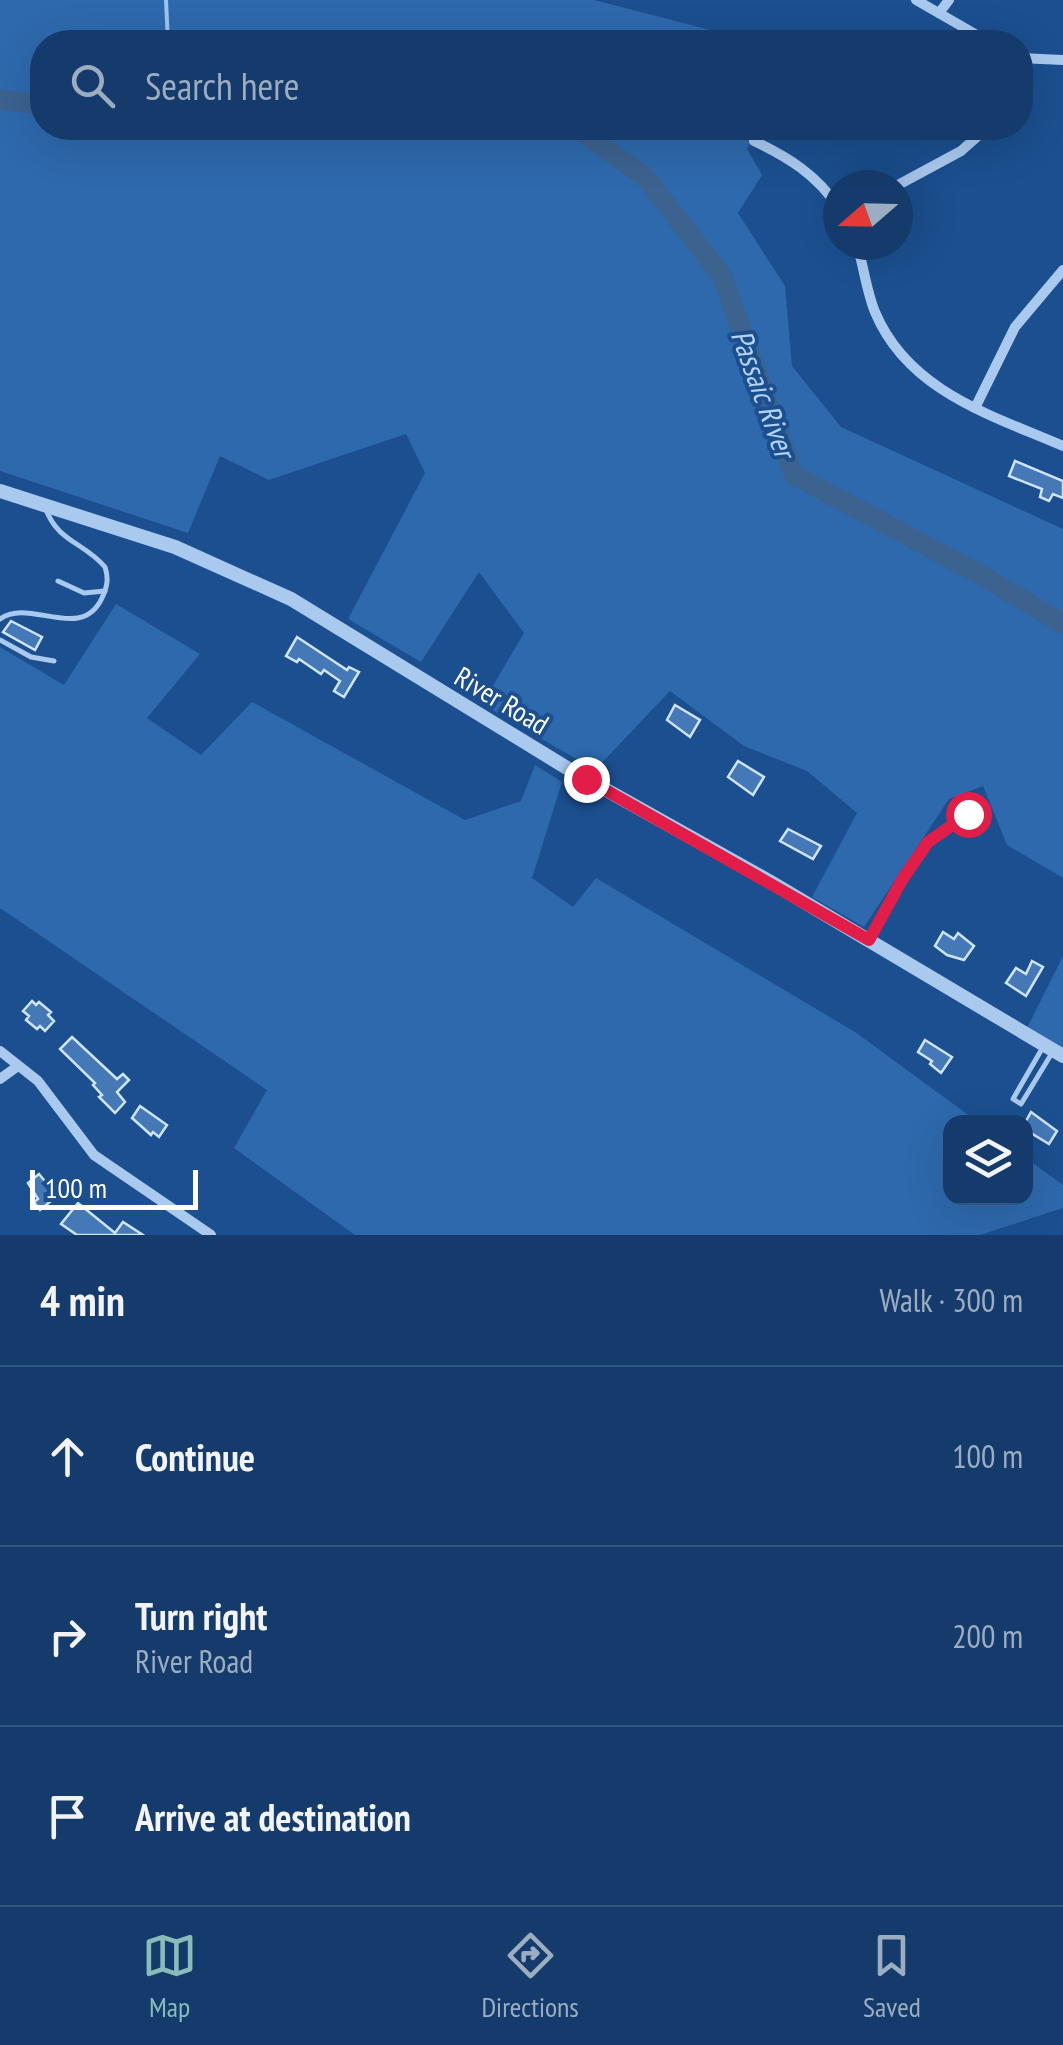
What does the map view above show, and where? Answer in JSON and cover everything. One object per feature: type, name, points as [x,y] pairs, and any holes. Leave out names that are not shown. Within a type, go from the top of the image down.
[{"type":"street","points":[[916,0],[968,30]]},
{"type":"street","points":[[939,13],[948,0]]},
{"type":"street","points":[[1033,59],[1063,60]]},
{"type":"street","points":[[913,177],[973,140]]},
{"type":"street","points":[[754,141],[783,154],[808,172],[823,190]]},
{"type":"street","points":[[861,260],[870,298],[894,346],[932,384],[975,408],[1063,446]]},
{"type":"street","points":[[975,408],[1008,337],[1063,270]]},
{"type":"street","name":"River Road","points":[[0,490],[175,547],[291,599],[567,768],[1054,1050]]},
{"type":"street","points":[[0,1051],[46,1090],[94,1155],[211,1235]]},
{"type":"street","points":[[0,1078],[18,1066]]},
{"type":"lane","points":[[0,619],[18,612],[80,618],[97,607],[104,591],[108,575],[105,567],[60,534],[51,524],[44,504]]},
{"type":"lane","points":[[58,581],[84,593],[104,591]]},
{"type":"lane","points":[[0,640],[30,657],[54,660]]},
{"type":"lane","points":[[869,940],[928,842],[968,814]]},
{"type":"lane","points":[[1054,1050],[1021,1104],[1012,1099],[1054,1050]]},
{"type":"shaded area","points":[[0,0],[594,0],[710,30],[30,30],[30,140],[752,140],[747,149],[762,175],[738,213],[785,286],[792,366],[841,427],[1063,529],[1063,878],[1007,845],[983,786],[949,799],[864,927],[812,897],[857,813],[807,771],[744,746],[670,691],[595,770],[482,704],[524,633],[479,572],[421,662],[348,619],[425,473],[406,434],[269,480],[220,456],[188,533],[0,471]]},
{"type":"shaded area","points":[[116,604],[200,654],[147,718],[201,755],[252,702],[465,820],[521,801],[535,765],[562,782],[532,878],[573,907],[596,878],[855,1032],[968,1115],[943,1115],[943,1205],[1033,1205],[1033,1163],[1063,1185],[1063,1208],[980,1235],[355,1235],[234,1148],[267,1090],[0,908],[0,647],[64,685]]},
{"type":"shaded area","points":[[1063,956],[1063,1050],[1027,1028]]},
{"type":"building","points":[[1015,461],[1063,481],[1063,498],[1053,494],[1049,501],[1040,497],[1042,489],[1009,476]]},
{"type":"building","points":[[11,621],[42,637],[35,650],[3,632]]},
{"type":"building","points":[[297,637],[347,670],[349,667],[359,672],[344,697],[334,691],[340,681],[324,670],[321,674],[299,659],[297,662],[286,656]]},
{"type":"building","points":[[675,705],[700,720],[690,737],[667,720]]},
{"type":"building","points":[[738,761],[764,777],[753,795],[728,777]]},
{"type":"building","points":[[788,829],[821,846],[813,859],[780,841]]},
{"type":"building","points":[[943,932],[954,939],[958,933],[974,946],[964,960],[935,946]]},
{"type":"building","points":[[1032,961],[1043,967],[1026,996],[1006,983],[1016,968],[1026,974]]},
{"type":"building","points":[[32,1001],[51,1012],[48,1015],[54,1021],[45,1031],[26,1020],[29,1016],[23,1011]]},
{"type":"building","points":[[72,1037],[117,1079],[123,1074],[129,1080],[117,1092],[125,1102],[115,1113],[99,1097],[102,1095],[95,1083],[60,1049]]},
{"type":"building","points":[[925,1040],[952,1057],[941,1073],[918,1052]]},
{"type":"building","points":[[140,1106],[167,1125],[159,1137],[132,1118]]},
{"type":"building","points":[[1031,1112],[1057,1131],[1049,1144],[1033,1134],[1033,1115],[1029,1115]]},
{"type":"building","points":[[39,1174],[57,1196],[40,1210],[28,1183]]},
{"type":"building","points":[[78,1203],[115,1233],[123,1222],[143,1235],[77,1235],[61,1224]]},
{"type":"waterway","points":[[166,0],[167,30]]},
{"type":"waterway","name":"Passaic River","points":[[0,100],[30,103]]},
{"type":"waterway","name":"Passaic River","points":[[594,140],[645,177],[722,276],[794,475],[981,575],[1063,624]]},
{"type":"route","points":[[586,779],[869,940],[928,842],[968,814]]}]
